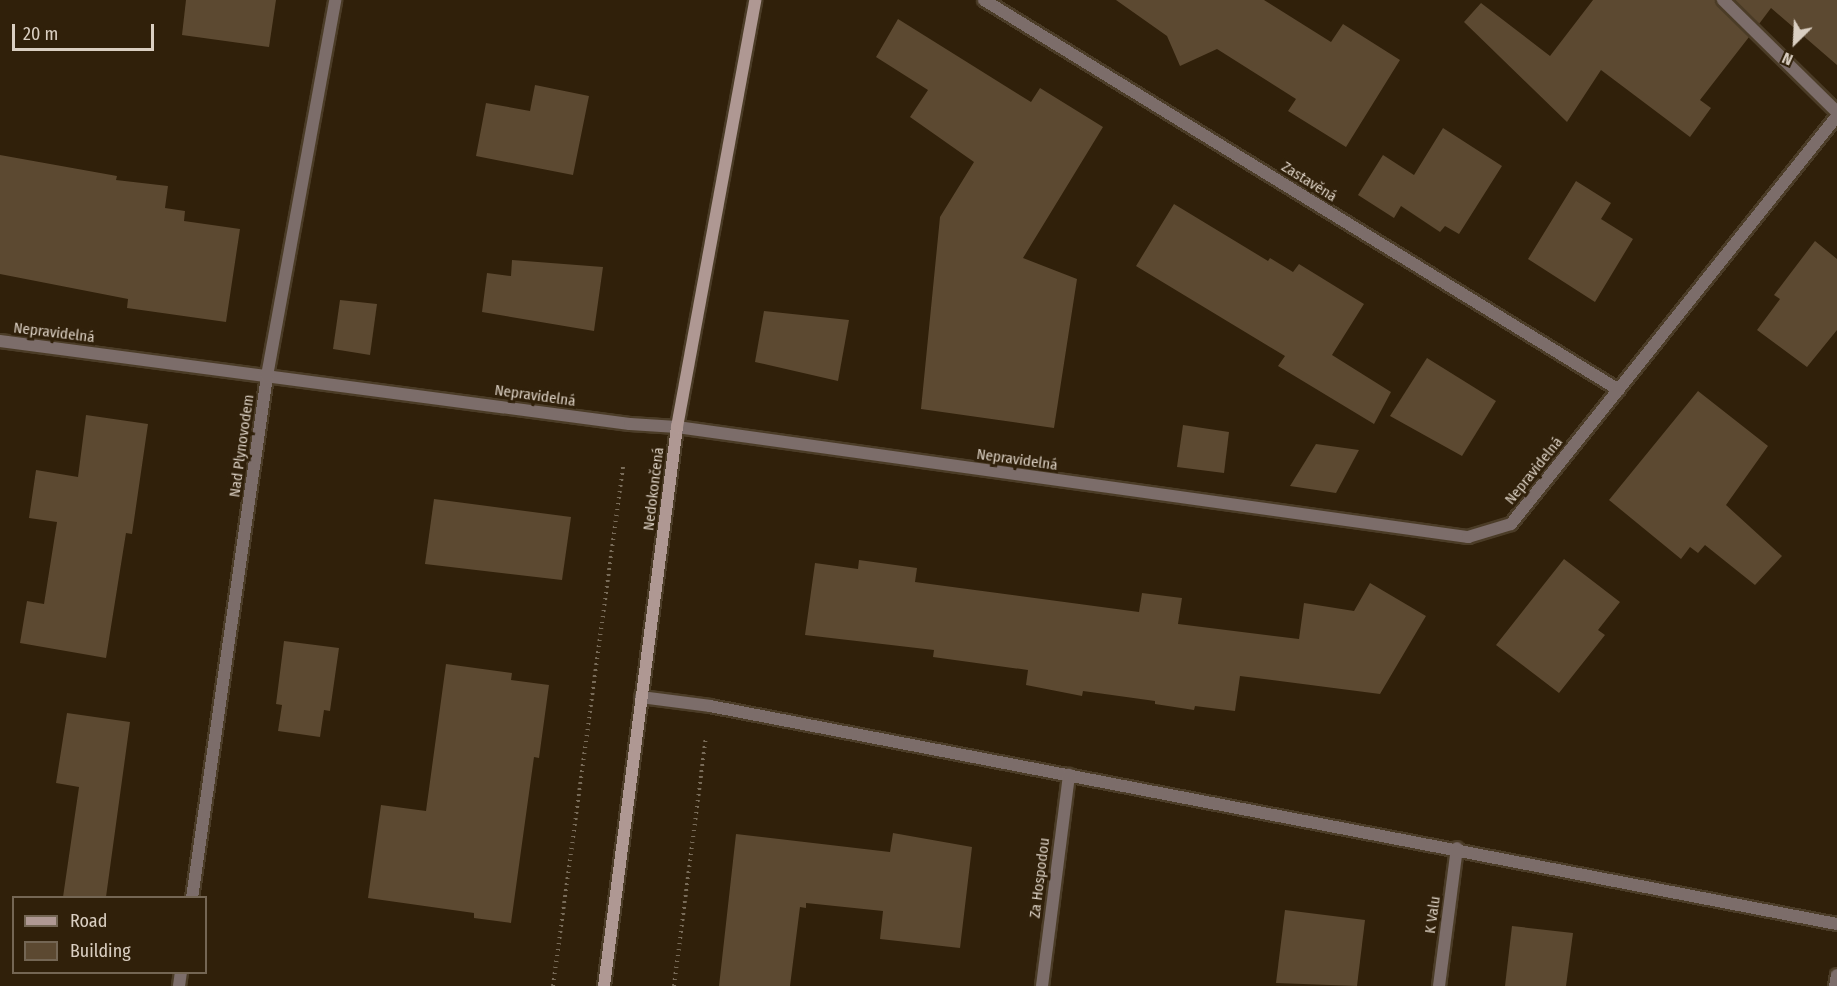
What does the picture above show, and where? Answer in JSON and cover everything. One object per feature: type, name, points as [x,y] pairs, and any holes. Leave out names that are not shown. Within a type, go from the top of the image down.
[{"type":"street","name":"Nad Plynovodem","points":[[192,896],[267,376],[335,0]]},
{"type":"street","name":"Nedokončená","points":[[604,986],[677,427],[755,0]]},
{"type":"street","name":"Zastavěná","points":[[984,0],[1619,390]]},
{"type":"street","points":[[1723,0],[1837,115]]},
{"type":"street","name":"Nepravidelná","points":[[0,341],[630,424],[677,427],[1468,537],[1511,524],[1837,115]]},
{"type":"street","points":[[641,697],[710,706],[1457,848],[1837,924]]},
{"type":"street","name":"Za Hospodou","points":[[1042,986],[1069,775]]},
{"type":"street","name":"K Valu","points":[[1439,986],[1457,848]]},
{"type":"street","points":[[1835,986],[1837,975]]},
{"type":"path","points":[[553,986],[623,467]]},
{"type":"path","points":[[674,986],[710,706]]},
{"type":"building","points":[[186,0],[276,0],[269,47],[182,35]]},
{"type":"building","points":[[1116,0],[1264,0],[1331,42],[1343,24],[1400,60],[1346,147],[1288,111],[1296,99],[1217,49],[1180,66],[1167,36]]},
{"type":"building","points":[[1593,0],[1715,0],[1749,37],[1700,100],[1711,108],[1690,137],[1601,70],[1567,122],[1464,22],[1481,3],[1550,56]]},
{"type":"building","points":[[1735,0],[1837,0],[1837,65],[1771,8],[1759,24]]},
{"type":"building","points":[[898,19],[1031,102],[1040,88],[1103,127],[1023,258],[1077,279],[1054,428],[921,409],[940,217],[974,162],[910,117],[928,90],[876,57]]},
{"type":"building","points":[[535,85],[589,96],[573,175],[476,156],[486,103],[530,111]]},
{"type":"building","points":[[1443,128],[1502,166],[1459,234],[1445,226],[1440,232],[1401,206],[1394,218],[1358,195],[1383,155],[1414,175]]},
{"type":"building","points":[[0,155],[117,176],[116,180],[168,186],[165,208],[185,211],[184,221],[240,229],[226,322],[127,308],[128,299],[0,274]]},
{"type":"building","points":[[1576,181],[1611,203],[1601,219],[1633,239],[1595,302],[1528,259]]},
{"type":"building","points":[[1174,204],[1268,261],[1270,258],[1293,272],[1299,264],[1364,304],[1332,355],[1391,392],[1374,424],[1278,366],[1285,356],[1136,266]]},
{"type":"building","points":[[1815,241],[1837,259],[1837,330],[1807,367],[1757,330],[1780,299],[1774,295]]},
{"type":"building","points":[[512,260],[603,267],[594,331],[482,312],[487,273],[511,276]]},
{"type":"building","points":[[340,300],[377,304],[370,355],[333,349]]},
{"type":"building","points":[[764,311],[849,320],[838,381],[755,362]]},
{"type":"building","points":[[1427,358],[1496,401],[1462,456],[1390,416]]},
{"type":"building","points":[[1698,391],[1768,446],[1726,505],[1782,556],[1755,585],[1705,545],[1698,553],[1690,547],[1681,559],[1609,500]]},
{"type":"building","points":[[86,415],[148,424],[132,534],[126,533],[106,658],[20,643],[27,601],[44,604],[57,522],[29,518],[36,470],[78,477]]},
{"type":"building","points":[[1183,425],[1229,432],[1224,473],[1177,467]]},
{"type":"building","points":[[1316,444],[1359,450],[1336,493],[1290,486]]},
{"type":"building","points":[[434,499],[571,517],[562,580],[425,564]]},
{"type":"building","points":[[1564,559],[1620,602],[1598,630],[1605,635],[1559,693],[1496,645]]},
{"type":"building","points":[[859,560],[917,568],[915,582],[1139,612],[1142,593],[1182,598],[1178,624],[1299,639],[1304,603],[1354,611],[1370,583],[1426,616],[1380,694],[1240,676],[1235,711],[1195,706],[1194,710],[1155,704],[1155,701],[1083,691],[1082,696],[1026,685],[1028,670],[933,657],[934,650],[805,635],[815,563],[858,569]]},
{"type":"building","points":[[284,641],[339,648],[330,711],[324,710],[320,737],[278,731],[282,705],[276,704]]},
{"type":"building","points":[[446,664],[512,673],[511,680],[549,685],[539,758],[534,757],[511,923],[474,918],[474,913],[368,898],[381,805],[426,811]]},
{"type":"building","points":[[67,713],[130,722],[106,896],[63,896],[79,787],[56,783]]},
{"type":"building","points":[[893,833],[972,847],[960,948],[880,939],[883,911],[806,903],[806,908],[800,907],[790,986],[719,986],[736,834],[890,852]]},
{"type":"building","points":[[1285,910],[1365,920],[1357,986],[1276,983]]},
{"type":"building","points":[[1512,926],[1573,933],[1566,986],[1505,986]]}]
